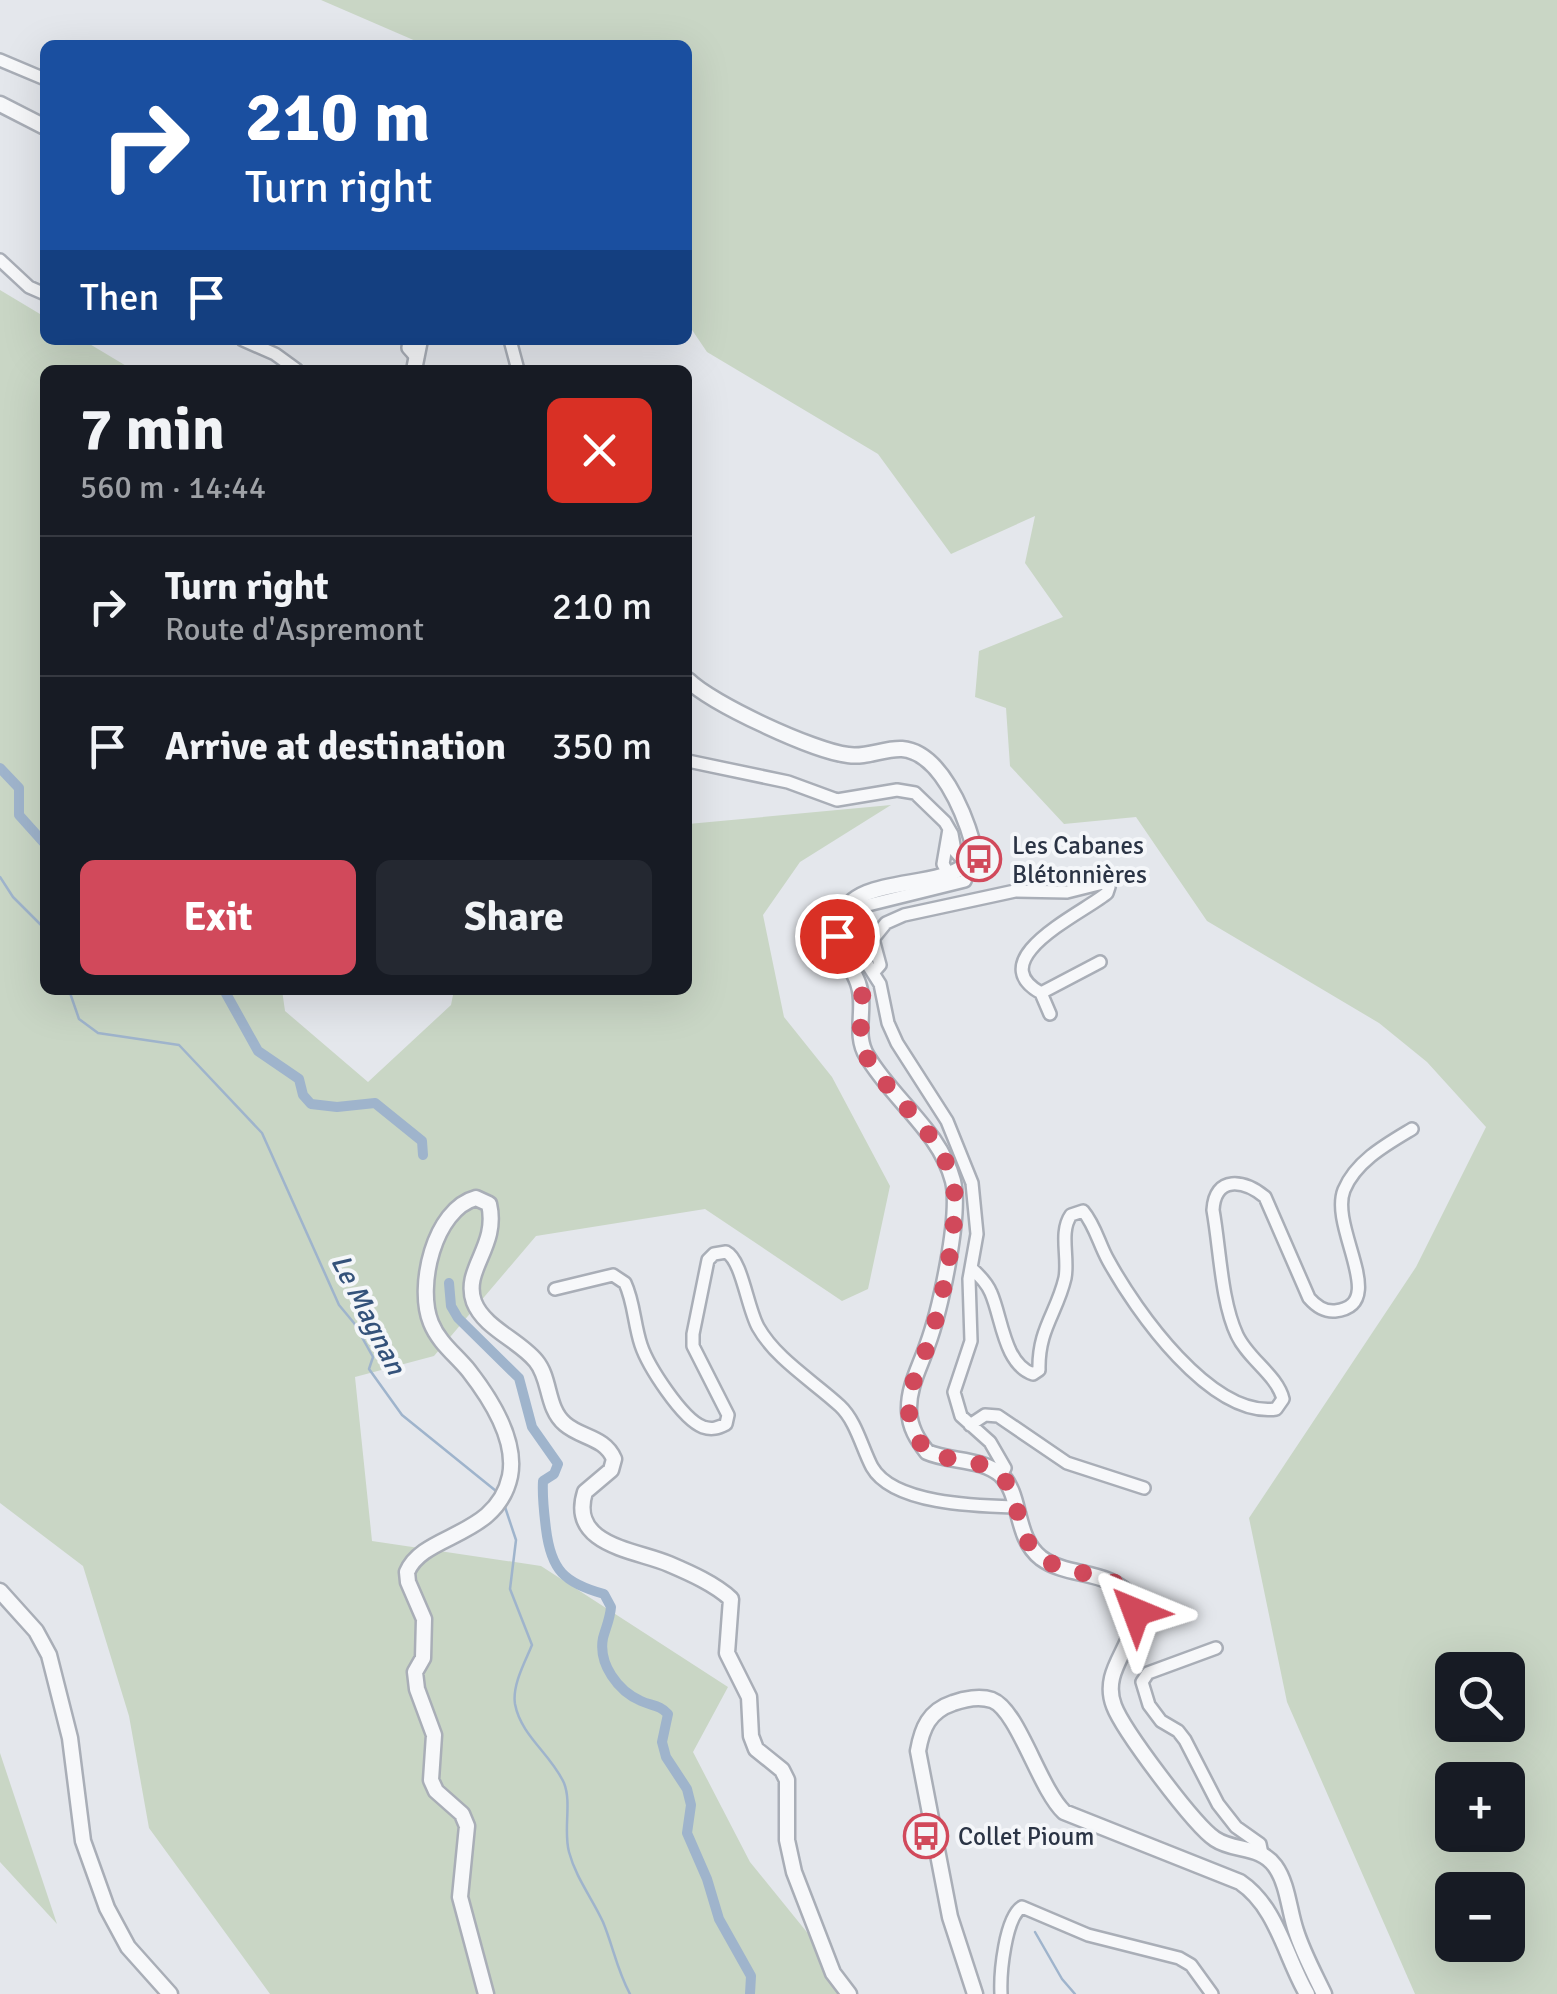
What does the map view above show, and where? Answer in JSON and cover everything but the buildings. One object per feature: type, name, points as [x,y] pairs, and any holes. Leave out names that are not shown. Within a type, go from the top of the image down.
[{"type":"street","points":[[0,60],[40,77]]},
{"type":"street","points":[[0,104],[40,125]]},
{"type":"street","points":[[0,260],[40,292]]},
{"type":"street","points":[[255,345],[290,365]]},
{"type":"street","points":[[692,683],[732,710],[832,752],[858,756],[903,749],[927,758],[947,784],[972,837],[973,850],[967,864],[948,875],[881,888],[858,897],[843,912],[837,936],[862,995],[860,1032],[866,1056],[924,1128],[952,1180],[955,1200],[950,1244],[936,1315],[910,1392],[911,1427],[927,1452],[982,1466],[1001,1476],[1023,1532],[1042,1558],[1114,1582],[1132,1598],[1134,1628],[1112,1676],[1110,1693],[1115,1708],[1143,1752],[1203,1829],[1226,1845],[1262,1854],[1274,1865],[1282,1878],[1297,1935],[1324,1994]]},
{"type":"street","points":[[692,762],[788,782],[837,800],[897,790],[915,794],[936,811],[949,829],[955,852],[971,873],[965,882],[880,900],[855,915],[850,930],[853,946],[884,994],[888,1023],[896,1043],[947,1121],[972,1184],[976,1234],[971,1268],[972,1341],[954,1392],[962,1416],[1002,1458],[1005,1468],[1001,1476]]},
{"type":"street","points":[[931,879],[949,829]]},
{"type":"street","points":[[944,847],[943,864],[948,875]]},
{"type":"street","points":[[873,973],[880,965],[873,939],[893,918],[1016,891],[1068,892],[1107,884],[1104,897],[1055,928],[1027,953],[1023,972],[1030,986],[1041,993],[1050,1014]]},
{"type":"street","points":[[1041,993],[1100,962]]},
{"type":"street","points":[[971,1268],[990,1290],[1014,1360],[1022,1370],[1033,1374],[1039,1370],[1039,1341],[1066,1273],[1065,1224],[1071,1215],[1083,1212],[1118,1277],[1196,1373],[1222,1396],[1242,1407],[1276,1410],[1283,1399],[1280,1390],[1252,1360],[1232,1321],[1214,1197],[1223,1186],[1238,1182],[1265,1197],[1309,1298],[1330,1312],[1340,1310],[1350,1306],[1361,1289],[1344,1230],[1345,1188],[1373,1154],[1412,1128]]},
{"type":"street","points":[[486,1994],[460,1898],[467,1826],[462,1814],[436,1791],[432,1780],[434,1735],[415,1672],[423,1658],[424,1619],[407,1572],[421,1554],[483,1521],[510,1478],[510,1454],[501,1422],[468,1370],[439,1339],[427,1301],[433,1245],[439,1232],[456,1208],[476,1198],[489,1204],[491,1237],[472,1276],[473,1300],[484,1316],[529,1353],[542,1369],[558,1418],[567,1427],[602,1443],[614,1460],[611,1470],[585,1492],[583,1510],[588,1526],[600,1540],[616,1548],[668,1564],[732,1598],[727,1653],[749,1697],[750,1736],[756,1749],[782,1770],[788,1780],[787,1840],[794,1872],[833,1972],[849,1994]]},
{"type":"street","points":[[554,1289],[607,1276],[620,1278],[628,1290],[641,1344],[652,1368],[690,1418],[713,1429],[726,1424],[728,1416],[697,1359],[693,1334],[708,1260],[714,1254],[726,1252],[736,1258],[748,1305],[762,1335],[845,1410],[881,1478],[907,1491],[946,1502],[1014,1507]]},
{"type":"street","points":[[970,1425],[986,1415],[998,1416],[1067,1463],[1144,1488]]},
{"type":"street","points":[[0,1591],[36,1632],[49,1655],[70,1738],[83,1841],[106,1908],[128,1947],[170,1994]]},
{"type":"street","points":[[1216,1648],[1148,1674],[1142,1682],[1146,1698],[1161,1721],[1185,1740],[1218,1804],[1236,1827],[1260,1844],[1262,1854]]},
{"type":"street","points":[[975,1994],[950,1917],[918,1751],[923,1728],[935,1712],[980,1698],[1004,1709],[1052,1800],[1064,1812],[1240,1882],[1253,1891],[1270,1912],[1307,1994]]},
{"type":"street","points":[[1001,1994],[1003,1959],[1014,1916],[1022,1907],[1088,1935],[1179,1958],[1192,1965],[1212,1994]]},
{"type":"green space","points":[[321,0],[1557,0],[1557,1994],[1415,1994],[1287,1702],[1249,1518],[1416,1267],[1486,1127],[1427,1062],[1379,1023],[1207,921],[1136,817],[1064,824],[1010,766],[1006,708],[975,697],[979,651],[1063,617],[1025,563],[1035,516],[951,554],[878,454],[707,352],[692,330],[692,40],[413,40]]},
{"type":"green space","points":[[0,290],[40,314],[40,345],[91,345],[125,365],[40,365],[40,995],[283,995],[285,1011],[368,1082],[451,1005],[453,995],[692,995],[692,824],[891,805],[800,862],[763,915],[784,1017],[832,1077],[890,1186],[868,1289],[842,1301],[705,1209],[536,1236],[434,1356],[355,1377],[372,1541],[541,1566],[728,1687],[693,1752],[750,1862],[857,1994],[270,1994],[149,1828],[129,1716],[83,1566],[0,1503]]},
{"type":"green space","points":[[0,1753],[57,1924],[0,1862]]},
{"type":"waterway","points":[[0,768],[19,788],[19,815],[40,838]]},
{"type":"waterway","name":"Le Magnan","points":[[0,877],[13,897],[40,924]]},
{"type":"waterway","name":"Le Magnan","points":[[71,995],[79,1019],[98,1033],[179,1045],[262,1133],[339,1305],[373,1357],[369,1369],[402,1415],[496,1491]]},
{"type":"waterway","points":[[227,995],[258,1051],[299,1079],[303,1095],[311,1104],[337,1107],[375,1103],[422,1141],[423,1155]]},
{"type":"waterway","points":[[449,1283],[451,1306],[458,1318],[519,1378],[532,1427],[558,1464],[554,1474],[543,1481],[548,1543],[562,1573],[579,1585],[604,1594],[611,1607],[602,1648],[611,1675],[625,1691],[668,1714],[662,1742],[666,1757],[687,1789],[691,1805],[687,1833],[719,1919],[751,1976],[750,1994]]},
{"type":"waterway","name":"Le Magnan","points":[[505,1507],[516,1540],[510,1589],[532,1645],[517,1681],[515,1704],[523,1726],[564,1783],[569,1852],[603,1922],[630,1994]]},
{"type":"waterway","points":[[1035,1932],[1075,1994]]},
{"type":"place","name":"Les Cabanes Blétonnières","points":[[979,859]]},
{"type":"place","name":"Collet Pioum","points":[[926,1836]]},
{"type":"route","points":[[837,936],[862,995],[860,1032],[866,1056],[939,1151],[952,1180],[955,1200],[950,1244],[928,1345],[910,1392],[911,1427],[927,1452],[982,1466],[1001,1476],[1032,1548],[1052,1564],[1114,1582],[1132,1598],[1136,1612]]}]
